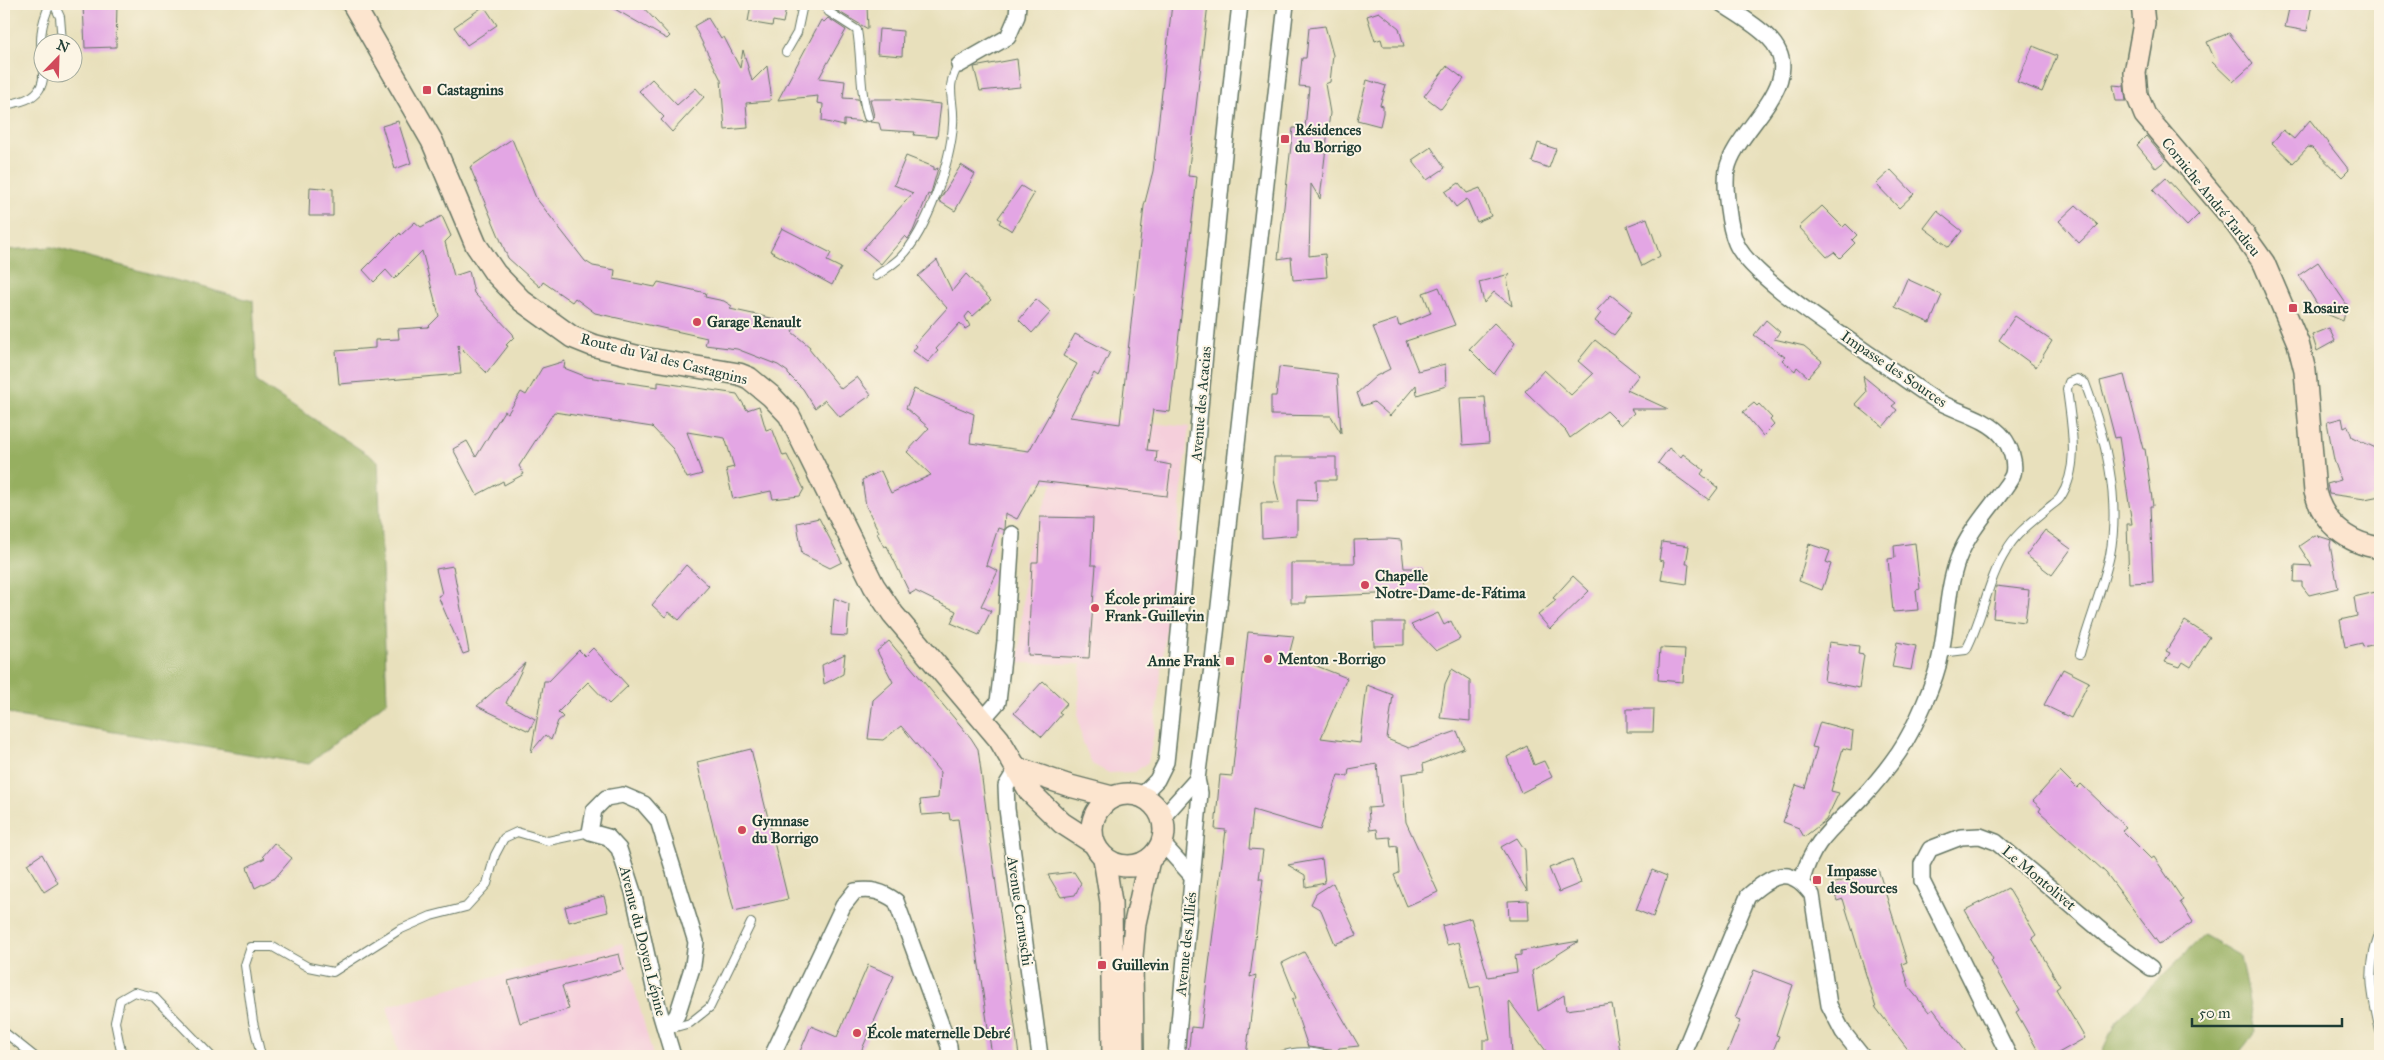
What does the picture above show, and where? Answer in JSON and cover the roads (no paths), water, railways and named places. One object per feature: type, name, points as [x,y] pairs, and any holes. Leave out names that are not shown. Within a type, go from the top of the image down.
[{"type":"street","name":"Route du Val des Castagnins","points":[[353,4],[432,142],[476,245],[494,273],[522,301],[572,337],[592,345],[643,358],[739,374],[758,384],[789,415],[874,586],[893,614],[922,652],[999,739],[1030,792],[1062,823],[1098,851]]},
{"type":"street","points":[[959,65],[1008,37],[1017,16],[1018,4]]},
{"type":"street","name":"Avenue des Acacias","points":[[1141,796],[1156,780],[1166,762],[1184,592],[1222,162],[1240,4]]},
{"type":"street","points":[[1192,876],[1200,793],[1197,779],[1213,660],[1286,4]]},
{"type":"street","name":"Impasse des Sources","points":[[1722,4],[1769,38],[1780,56],[1781,76],[1774,95],[1737,146],[1727,170],[1731,229],[1737,246],[1759,271],[1804,308],[1934,398],[1958,412],[1985,422],[2003,437],[2014,458],[2013,475],[1972,535],[1959,558],[1951,587],[1941,653],[1934,681],[1900,750],[1862,798],[1819,840],[1807,862],[1802,880]]},
{"type":"street","name":"Corniche André Tardieu","points":[[2142,4],[2144,23],[2135,73],[2137,95],[2145,115],[2232,218],[2264,263],[2294,335],[2305,371],[2315,492],[2320,509],[2333,527],[2349,539],[2367,546],[2380,548]]},
{"type":"street","points":[[983,719],[998,702],[1005,641],[1012,534]]},
{"type":"street","points":[[1017,768],[1070,786],[1112,797]]},
{"type":"street","name":"Avenue Cernuschi","points":[[1017,768],[1006,786],[1007,809],[1040,1056]]},
{"type":"street","points":[[1162,818],[1197,779]]},
{"type":"street","points":[[1113,1056],[1111,902],[1098,851],[1091,832],[1096,812],[1112,797],[1122,794],[1141,796],[1157,809],[1162,818],[1164,830],[1162,843],[1149,860],[1134,922],[1132,956],[1133,1056]]},
{"type":"street","name":"Avenue du Doyen Lépine","points":[[666,1029],[677,1015],[693,965],[696,942],[658,820],[644,804],[623,795],[606,798],[594,810],[590,832],[608,838],[619,849],[633,892],[658,1006],[673,1056]]},
{"type":"street","name":"Le Montolivet","points":[[2009,1056],[1922,881],[1922,864],[1930,849],[1961,837],[1980,836],[1996,842],[2110,938],[2151,968]]},
{"type":"street","name":"Avenue des Alliés","points":[[1162,843],[1192,876],[1176,1056]]},
{"type":"street","points":[[1098,851],[1112,864],[1131,867],[1149,860]]},
{"type":"street","points":[[1682,1056],[1748,896],[1768,879],[1786,876],[1802,880],[1812,895],[1829,1005],[1844,1032],[1862,1056]]},
{"type":"street","points":[[772,1056],[843,906],[855,891],[868,889],[884,893],[896,901],[949,1046],[950,1056]]},
{"type":"lane","points":[[41,32],[43,18],[52,4],[60,17],[61,32]]},
{"type":"lane","points":[[786,52],[797,33],[802,9],[806,4]]},
{"type":"lane","points":[[823,4],[829,12],[857,30],[863,100],[868,117]]},
{"type":"lane","points":[[876,276],[901,257],[926,220],[948,155],[953,124],[951,76],[959,65]]},
{"type":"lane","points":[[4,105],[24,101],[38,93],[43,82]]},
{"type":"lane","points":[[1941,653],[1966,650],[1975,633],[1991,583],[2006,550],[2023,530],[2060,498],[2069,474],[2073,442],[2067,389],[2069,382],[2078,379],[2085,383],[2096,413],[2107,451],[2114,503],[2110,554],[2080,654]]},
{"type":"lane","points":[[261,1056],[253,1022],[245,964],[251,947],[273,947],[308,967],[333,972],[400,930],[431,916],[466,908],[487,884],[495,855],[504,838],[517,832],[548,840],[590,832]]},
{"type":"lane","points":[[666,1029],[690,1023],[710,1006],[750,923]]},
{"type":"lane","points":[[2380,931],[2370,966],[2370,975],[2371,991],[2380,1031]]},
{"type":"lane","points":[[122,1056],[115,1022],[120,1000],[134,992],[154,997],[211,1056]]},
{"type":"lane","points":[[4,1032],[34,1056]]},
{"type":"lane","points":[[1281,1056],[1292,1052],[1309,1052],[1329,1056]]},
{"type":"place","name":"Castagnins","points":[[427,90]]},
{"type":"place","name":"Résidences du Borrigo","points":[[1285,139]]},
{"type":"place","name":"Rosaire","points":[[2293,308]]},
{"type":"place","name":"Garage Renault","points":[[697,322]]},
{"type":"place","name":"Chapelle Notre-Dame-de-Fátima","points":[[1365,585]]},
{"type":"place","name":"École primaire Frank-Guillevin","points":[[1095,608]]},
{"type":"place","name":"Menton -Borrigo","points":[[1268,659]]},
{"type":"place","name":"Anne Frank","points":[[1230,661]]},
{"type":"place","name":"Gymnase du Borrigo","points":[[742,830]]},
{"type":"place","name":"Impasse des Sources","points":[[1817,880]]},
{"type":"place","name":"Guillevin","points":[[1102,965]]},
{"type":"place","name":"École maternelle Debré","points":[[857,1033]]}]
